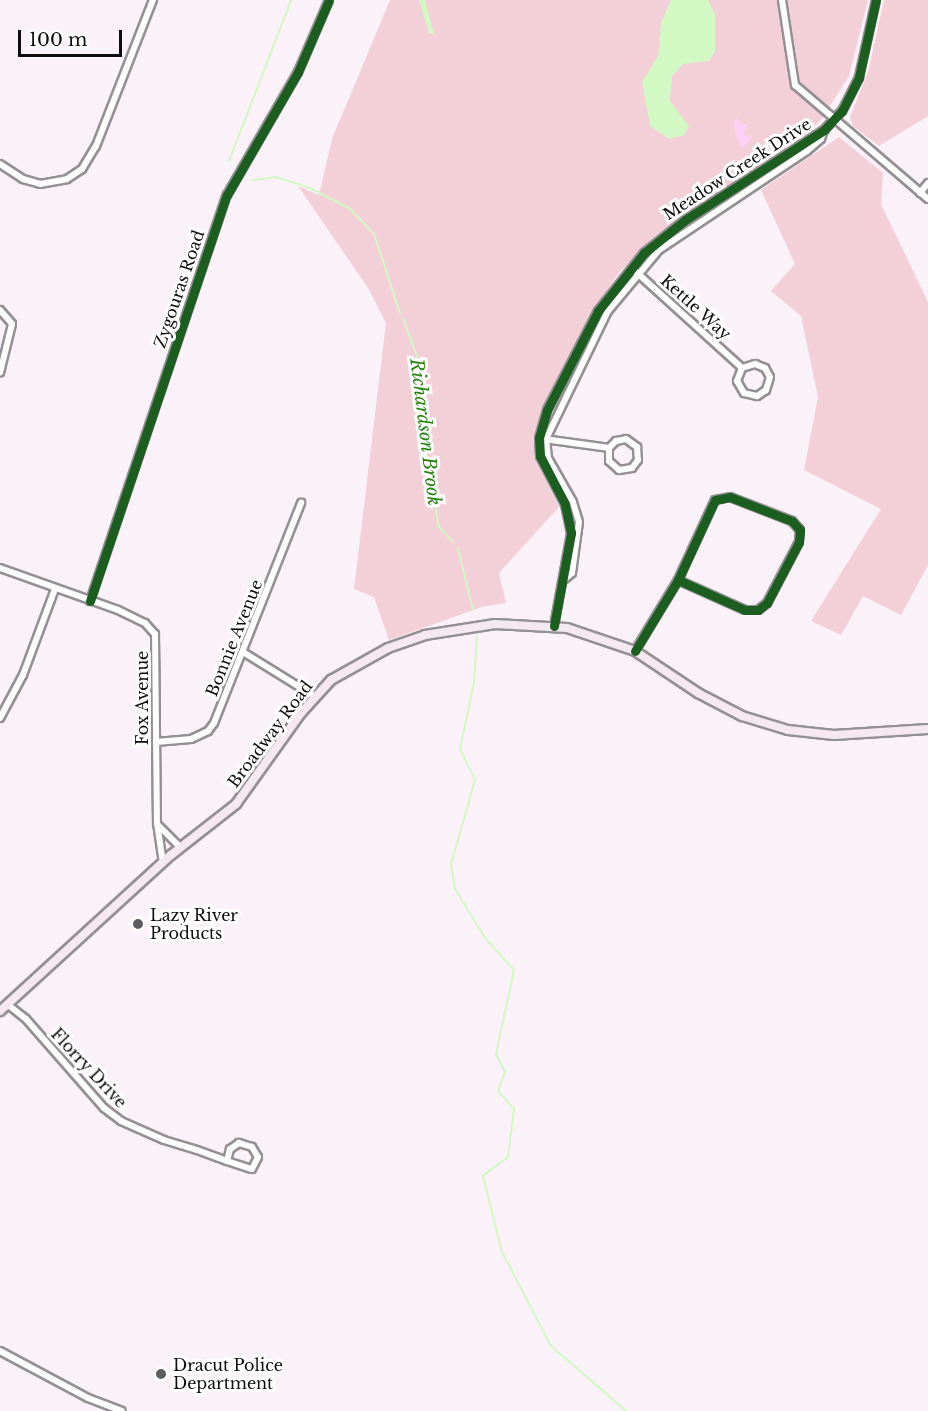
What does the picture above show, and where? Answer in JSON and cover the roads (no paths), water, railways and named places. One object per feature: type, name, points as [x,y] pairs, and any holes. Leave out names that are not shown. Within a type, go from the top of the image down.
[{"type":"main road","name":"Broadway Road","points":[[4,1007],[163,862],[236,804],[314,696],[351,667],[425,635],[495,624],[554,626],[599,636],[635,651],[698,693],[742,716],[788,730],[834,735],[928,729]]},
{"type":"street","points":[[0,164],[23,179],[40,184],[67,179],[82,169],[96,146],[153,0]]},
{"type":"street","name":"Zygouras Road","points":[[90,601],[227,195],[298,72],[329,0]]},
{"type":"street","points":[[782,0],[793,80],[833,120],[928,199]]},
{"type":"street","name":"Meadow Creek Drive","points":[[565,579],[562,572],[570,522],[542,464],[543,438],[547,410],[581,345],[602,306],[631,266],[669,231],[824,130],[833,120],[852,95],[859,77],[876,0]]},
{"type":"street","name":"Meadow Creek Drive","points":[[554,626],[565,579],[572,573],[579,532],[577,512],[548,458],[543,438],[608,312],[637,272],[677,235],[807,151],[821,139],[824,130]]},
{"type":"street","points":[[920,193],[928,183]]},
{"type":"street","points":[[734,189],[738,196]]},
{"type":"street","name":"Kettle Way","points":[[631,266],[742,368]]},
{"type":"street","points":[[0,310],[11,321],[3,345],[0,373]]},
{"type":"street","points":[[581,345],[589,349]]},
{"type":"street","points":[[755,364],[765,368],[770,377],[766,390],[757,396],[744,393],[737,381],[742,368],[755,364]]},
{"type":"street","points":[[543,438],[609,448],[619,440],[629,440],[637,447],[638,460],[629,469],[616,468],[609,461],[609,448]]},
{"type":"street","points":[[557,492],[564,487]]},
{"type":"street","points":[[635,651],[678,580],[711,504],[720,497],[730,497],[792,520],[800,530],[799,542],[767,603],[758,610],[745,610],[678,580]]},
{"type":"street","name":"Bonnie Avenue","points":[[156,742],[191,739],[208,731],[243,652],[301,503]]},
{"type":"street","name":"Fox Avenue","points":[[0,568],[144,623],[155,634],[157,823],[163,862]]},
{"type":"street","points":[[0,718],[23,675],[55,589]]},
{"type":"street","points":[[243,652],[314,696]]},
{"type":"street","points":[[157,823],[181,848]]},
{"type":"street","name":"Florry Drive","points":[[4,1007],[26,1019],[112,1116],[134,1128],[227,1161],[252,1169],[258,1157],[252,1147],[239,1143],[230,1149],[227,1161]]},
{"type":"street","points":[[0,1352],[88,1398],[122,1411]]},
{"type":"waterway","name":"Richardson Brook","points":[[229,161],[291,0]]},
{"type":"waterway","name":"Richardson Brook","points":[[253,180],[276,177],[310,188],[349,208],[374,234],[400,313]]},
{"type":"waterway","name":"Richardson Brook","points":[[403,318],[419,362],[426,455],[439,527],[453,542]]},
{"type":"waterway","name":"Richardson Brook","points":[[458,548],[473,610]]},
{"type":"waterway","name":"Richardson Brook","points":[[477,635],[474,683],[460,749],[475,780],[451,864],[455,889],[485,938],[514,970],[496,1054],[505,1072],[498,1091],[514,1109],[508,1157],[483,1176],[502,1252],[551,1346],[626,1411]]},
{"type":"place","name":"Lazy River Products","points":[[138,924]]},
{"type":"place","name":"Dracut Police Department","points":[[161,1374]]}]
